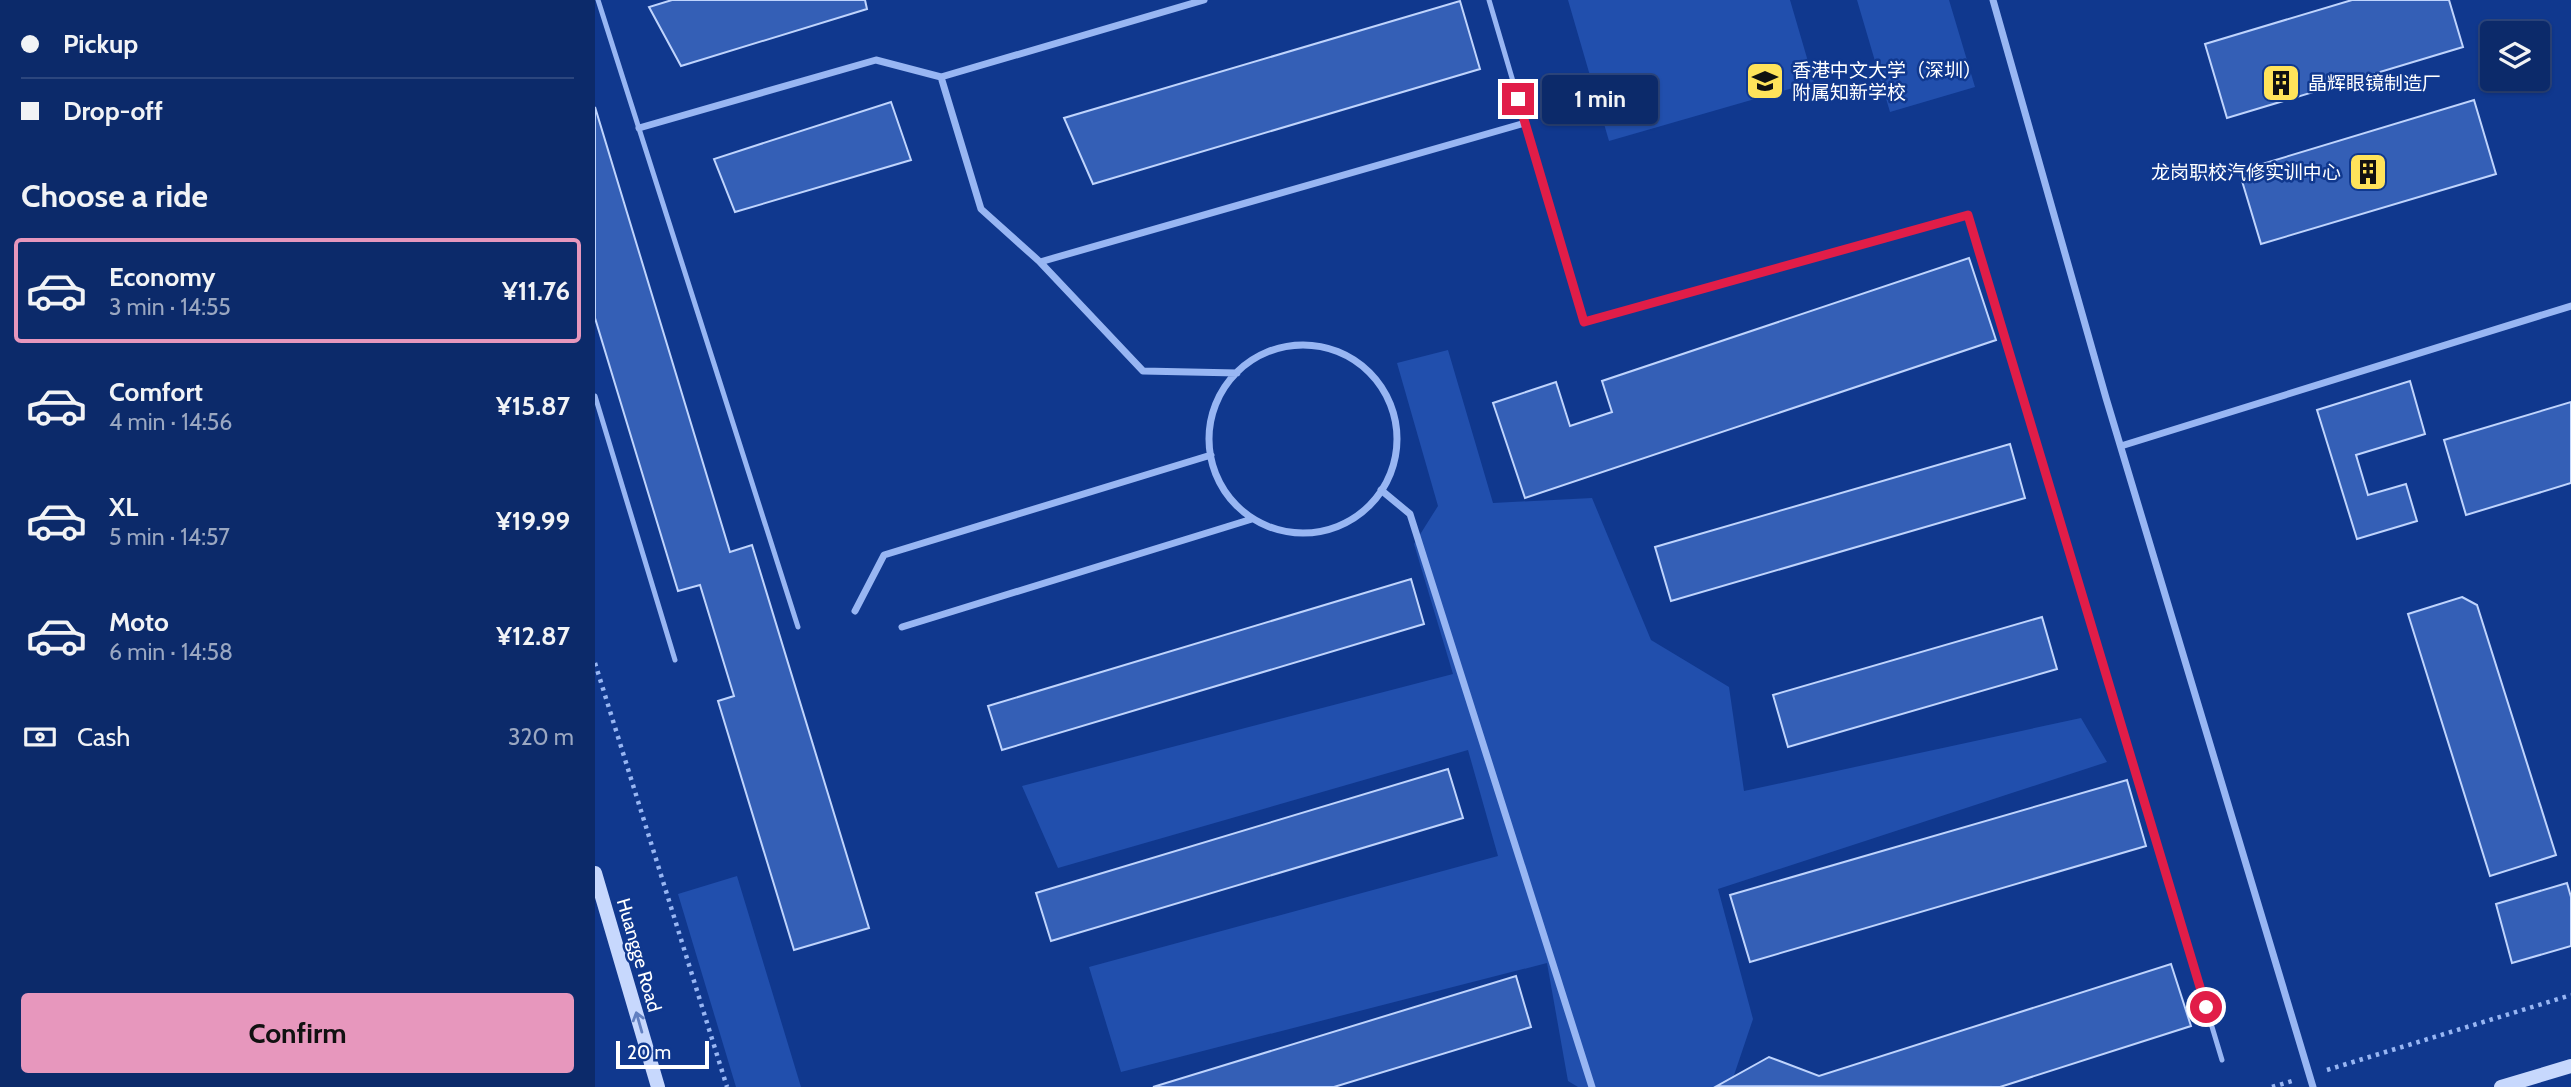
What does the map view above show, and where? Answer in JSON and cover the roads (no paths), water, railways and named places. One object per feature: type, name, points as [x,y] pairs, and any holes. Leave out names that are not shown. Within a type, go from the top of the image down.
[{"type":"main road","name":"Huangge Road","points":[[595,873],[658,1087]]},
{"type":"main road","points":[[2501,1087],[2571,1066]]},
{"type":"street","points":[[639,128],[876,60],[941,77],[1204,0]]},
{"type":"street","points":[[1993,0],[2120,446],[2313,1087]]},
{"type":"street","points":[[941,77],[981,209],[1040,262],[1143,371],[1237,373]]},
{"type":"street","points":[[1040,262],[1525,123]]},
{"type":"street","points":[[2120,446],[2571,306]]},
{"type":"street","points":[[1304,345],[1336,351],[1364,366],[1385,391],[1396,420],[1397,452],[1387,482],[1368,508],[1341,526],[1310,533],[1280,530],[1252,519],[1229,498],[1214,472],[1208,442],[1212,412],[1226,385],[1237,373],[1247,363],[1274,349],[1304,345]]},
{"type":"street","points":[[855,611],[884,555],[1211,455]]},
{"type":"street","points":[[1381,489],[1410,514],[1592,1087]]},
{"type":"street","points":[[902,627],[1252,519]]},
{"type":"lane","points":[[598,0],[797,627]]},
{"type":"lane","points":[[1489,0],[1584,322],[1968,215],[2222,1060]]},
{"type":"lane","points":[[595,396],[675,660]]},
{"type":"place","name":"香港中文大学（深圳） 附属知新学校","points":[[1765,81]]},
{"type":"place","name":"晶辉眼镜制造厂","points":[[2281,83]]},
{"type":"place","name":"龙岗职校汽修实训中心","points":[[2368,172]]}]
